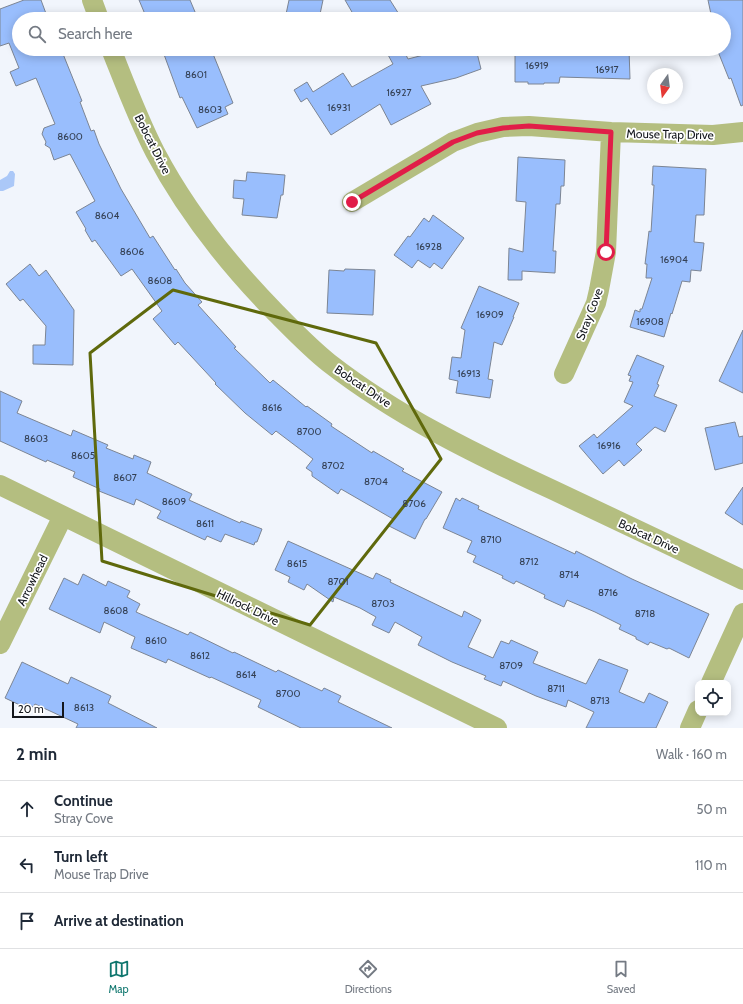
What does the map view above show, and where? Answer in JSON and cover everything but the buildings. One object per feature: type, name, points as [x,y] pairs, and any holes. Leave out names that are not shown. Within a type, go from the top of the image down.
[{"type":"street","points":[[92,0],[96,12]]},
{"type":"street","name":"Bobcat Drive","points":[[114,56],[156,153],[185,202],[217,247],[254,291],[295,333],[328,362],[363,388],[402,413],[484,458],[743,580]]},
{"type":"street","name":"Mouse Trap Drive","points":[[352,202],[453,142],[477,133],[503,128],[529,126],[611,132],[713,136],[743,132]]},
{"type":"street","name":"Stray Cove","points":[[564,374],[596,303],[599,290],[606,252],[611,132]]},
{"type":"street","name":"Hillrock Drive","points":[[0,485],[497,728]]},
{"type":"street","name":"Arrowhead","points":[[0,644],[63,516]]},
{"type":"street","points":[[711,680],[743,613]]},
{"type":"street","points":[[690,728],[695,716]]},
{"type":"highlighted area","points":[[173,290],[376,343],[441,459],[310,625],[102,561],[90,353]]},
{"type":"water","points":[[10,171],[13,171],[15,174],[14,186],[0,191],[0,180],[7,176]]},
{"type":"route","points":[[352,202],[453,142],[477,133],[503,128],[529,126],[611,132],[606,252]]}]
